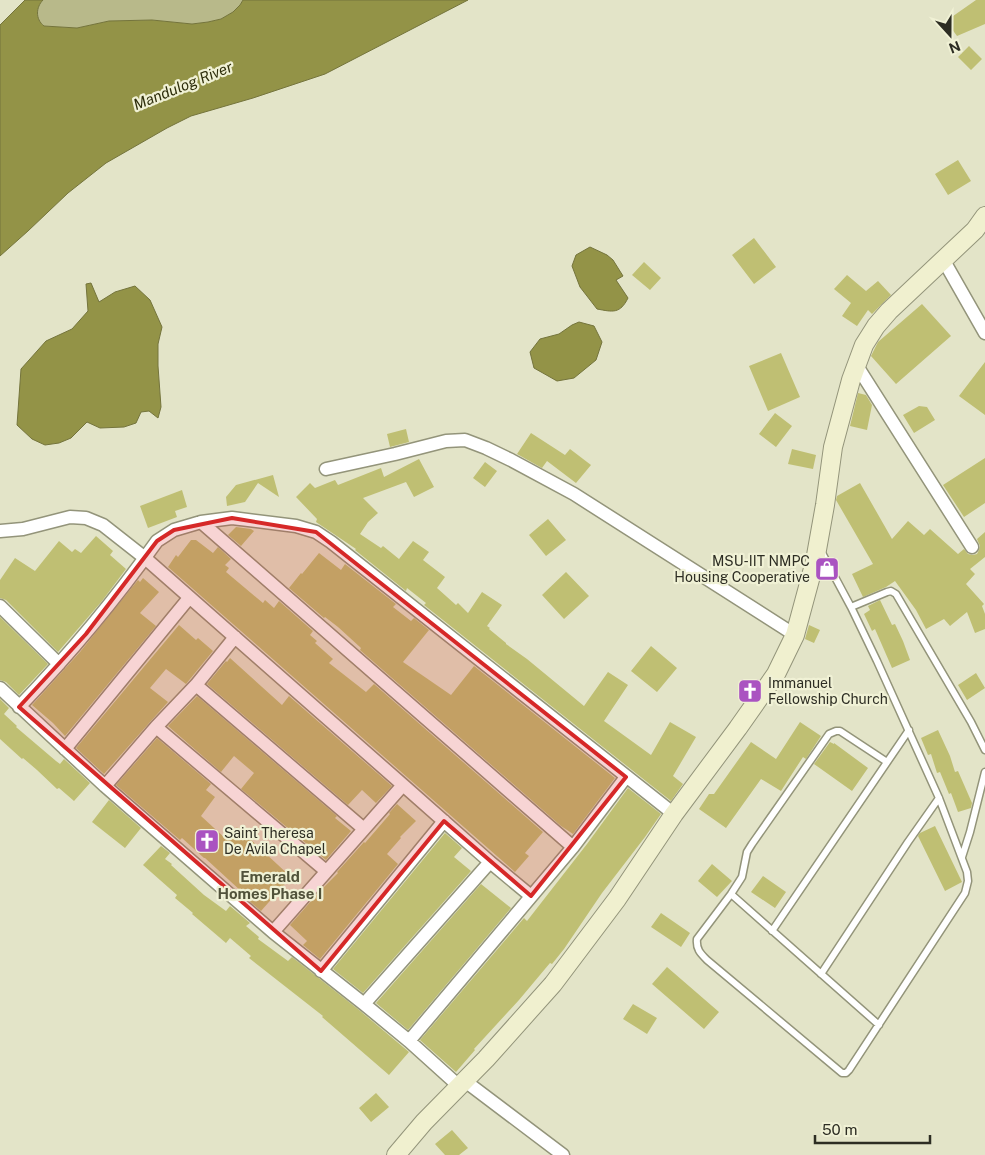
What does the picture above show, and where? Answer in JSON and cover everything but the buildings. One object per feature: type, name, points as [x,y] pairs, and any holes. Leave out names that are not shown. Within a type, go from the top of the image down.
[{"type":"street","points":[[396,1155],[424,1122],[463,1084],[553,984],[617,899],[674,814],[776,674],[795,635],[818,545],[833,447],[851,380],[864,345],[876,326],[889,311],[975,230],[985,216]]},
{"type":"street","points":[[944,260],[985,333]]},
{"type":"street","points":[[856,366],[972,547]]},
{"type":"street","points":[[326,469],[446,441],[465,440],[511,460],[574,494],[795,635]]},
{"type":"street","points":[[0,531],[23,529],[70,516],[86,518],[103,525],[144,558],[531,896]]},
{"type":"street","points":[[19,707],[86,634],[157,541],[165,535],[174,530],[201,522],[232,518],[296,526],[316,532],[332,542],[674,814]]},
{"type":"street","points":[[201,522],[573,847]]},
{"type":"street","points":[[65,749],[189,598]]},
{"type":"street","points":[[0,606],[59,664]]},
{"type":"street","points":[[105,786],[156,727],[196,685],[234,637]]},
{"type":"street","points":[[196,685],[364,829]]},
{"type":"street","points":[[0,688],[105,786],[273,932],[463,1084],[563,1155]]},
{"type":"street","points":[[156,727],[326,871]]},
{"type":"street","points":[[409,1040],[573,847],[626,777]]},
{"type":"street","points":[[273,932],[403,785]]},
{"type":"street","points":[[321,971],[444,821]]},
{"type":"street","points":[[364,1004],[490,862]]},
{"type":"lane","points":[[818,545],[851,608],[939,798],[967,872],[968,881],[965,894],[849,1070],[842,1074],[707,960],[697,948],[698,939],[742,877],[748,852],[752,844],[829,734],[840,731],[887,762]]},
{"type":"lane","points":[[851,608],[887,592],[893,592],[898,596],[971,722],[985,750]]},
{"type":"lane","points":[[772,931],[908,730]]},
{"type":"lane","points":[[962,858],[985,772]]},
{"type":"lane","points":[[821,974],[939,798]]},
{"type":"lane","points":[[731,894],[879,1025]]},
{"type":"highlighted area","points":[[232,518],[316,532],[626,777],[531,896],[444,821],[321,971],[19,707],[86,634],[157,541],[174,530]]},
{"type":"green space","points":[[43,0],[243,0],[233,12],[221,19],[208,22],[192,24],[152,20],[109,21],[77,28],[44,26],[38,17],[39,6]]},
{"type":"water","name":"Mandulog River","points":[[25,0],[43,0],[39,6],[38,17],[44,26],[77,28],[109,21],[152,20],[192,24],[208,22],[221,19],[233,12],[243,0],[468,0],[325,74],[191,116],[167,128],[106,163],[68,193],[0,256],[0,25]]},
{"type":"water","points":[[590,247],[613,260],[623,276],[616,280],[628,298],[622,307],[616,311],[597,309],[580,287],[572,266],[576,255]]},
{"type":"water","points":[[91,283],[99,302],[115,292],[135,286],[150,300],[162,327],[158,344],[161,407],[158,418],[149,411],[141,412],[136,423],[124,427],[100,428],[87,422],[71,438],[59,443],[45,445],[32,439],[17,425],[21,369],[46,341],[72,329],[88,311],[86,284]]},
{"type":"water","points":[[579,322],[594,326],[602,342],[596,360],[574,378],[557,381],[534,368],[530,352],[540,339],[559,334]]},
{"type":"place","name":"MSU-IIT NMPC Housing Cooperative","points":[[827,569]]},
{"type":"place","name":"Immanuel Fellowship Church","points":[[750,691]]},
{"type":"place","name":"Saint Theresa De Avila Chapel","points":[[207,841]]},
{"type":"district","name":"Emerald Homes Phase I","points":[[270,886]]}]
